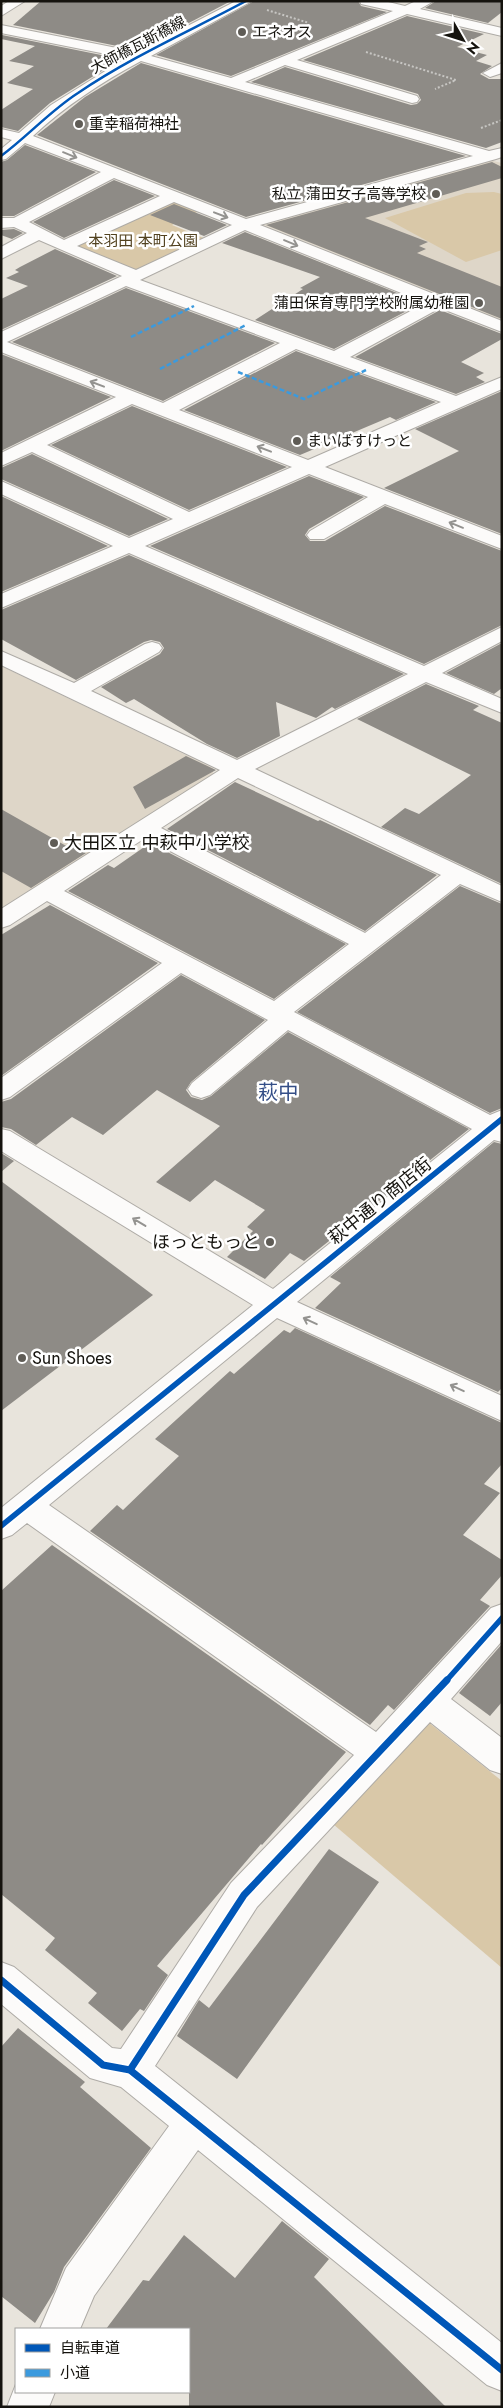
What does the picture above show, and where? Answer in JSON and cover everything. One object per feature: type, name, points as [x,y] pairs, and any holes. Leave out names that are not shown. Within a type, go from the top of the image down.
[{"type":"street","points":[[1,12],[19,1]]},
{"type":"street","points":[[216,1],[242,3]]},
{"type":"street","points":[[366,1],[502,32]]},
{"type":"street","points":[[231,82],[428,1]]},
{"type":"street","name":"大師橋瓦斯橋線","points":[[1,156],[54,109],[92,84],[242,3]]},
{"type":"street","points":[[1,29],[140,57],[498,155]]},
{"type":"street","points":[[285,61],[412,99]]},
{"type":"street","points":[[1,133],[24,137],[502,327]]},
{"type":"street","points":[[1,339],[246,224],[498,155]]},
{"type":"street","points":[[9,223],[113,172]]},
{"type":"street","points":[[64,246],[173,196]]},
{"type":"street","points":[[9,223],[38,234],[130,278],[294,343],[457,402]]},
{"type":"street","points":[[1,254],[38,234]]},
{"type":"street","points":[[334,358],[438,302]]},
{"type":"street","points":[[164,410],[294,343]]},
{"type":"street","points":[[1,346],[502,543]]},
{"type":"street","points":[[1,602],[128,544],[310,467],[502,382]]},
{"type":"street","points":[[1,460],[131,397]]},
{"type":"street","points":[[32,445],[188,519]]},
{"type":"street","points":[[1,487],[502,707]]},
{"type":"street","points":[[317,535],[384,496]]},
{"type":"street","points":[[1,920],[237,769],[502,633]]},
{"type":"street","points":[[76,691],[152,648]]},
{"type":"street","points":[[1,657],[502,895]]},
{"type":"street","points":[[144,828],[366,943]]},
{"type":"street","points":[[201,1089],[280,1016],[366,943],[458,874]]},
{"type":"street","points":[[46,891],[280,1016],[498,1126]]},
{"type":"street","points":[[1,1092],[179,962]]},
{"type":"street","name":"萩中通り商店街","points":[[1,1526],[498,1126]]},
{"type":"street","points":[[1,1138],[275,1304],[502,1409]]},
{"type":"street","points":[[26,1506],[378,1753]]},
{"type":"street","points":[[130,2070],[244,1895],[428,1701],[502,1618]]},
{"type":"street","points":[[428,1701],[502,1759]]},
{"type":"street","points":[[1,1980],[103,2065],[130,2070],[502,2370]]},
{"type":"street","points":[[60,2328],[80,2282],[194,2123]]},
{"type":"street","points":[[28,2407],[34,2393]]},
{"type":"path","points":[[260,8],[348,35]]},
{"type":"path","points":[[480,128],[502,120]]},
{"type":"shaded area","name":"私立 蒲田女子高等学校","points":[[489,160],[502,163],[502,320],[264,225]]},
{"type":"shaded area","name":"大田区立 中萩中小学校","points":[[1,666],[213,768],[213,775],[1,911]]},
{"type":"green space","points":[[494,192],[502,194],[502,250],[466,262],[385,218],[466,193]]},
{"type":"green space","name":"本羽田 本町公園","points":[[170,201],[199,211],[172,225],[206,239],[136,270],[78,249],[78,245]]},
{"type":"green space","points":[[428,1722],[502,1781],[502,1968],[333,1824]]},
{"type":"building","points":[[41,1],[231,1],[137,50],[13,25]]},
{"type":"building","points":[[254,1],[358,1],[361,6],[387,12],[231,76],[156,55]]},
{"type":"building","points":[[436,1],[502,1],[502,12],[488,23],[425,8]]},
{"type":"building","points":[[407,16],[484,34],[457,47],[487,55],[476,61],[492,66],[480,74],[489,79],[502,79],[502,142],[486,148],[251,82],[285,67],[411,105],[417,104],[421,100],[418,94],[303,60]]},
{"type":"building","points":[[1,36],[121,59],[50,103],[18,131],[1,127],[1,110],[33,89],[7,83],[34,66],[9,61],[35,46],[1,39]]},
{"type":"building","points":[[141,63],[466,156],[246,217],[37,135],[85,97]]},
{"type":"building","points":[[25,145],[96,172],[14,216],[1,216],[1,162],[7,160]]},
{"type":"building","points":[[492,162],[502,167],[502,178],[365,218],[428,242],[419,246],[426,249],[417,253],[502,287],[502,319],[266,225]]},
{"type":"building","points":[[114,180],[155,196],[64,238],[33,222]]},
{"type":"building","points":[[174,204],[227,225],[204,236],[150,215]]},
{"type":"building","points":[[14,229],[23,233],[12,239],[1,235],[1,230]]},
{"type":"building","points":[[245,232],[422,303],[334,349],[255,320],[303,289],[300,288],[320,277],[222,243]]},
{"type":"building","points":[[55,249],[117,276],[1,330],[1,299],[28,286],[6,278],[19,272],[15,270],[20,267]]},
{"type":"building","points":[[126,288],[275,343],[163,401],[12,342]]},
{"type":"building","points":[[440,310],[502,334],[502,339],[461,362],[484,373],[476,377],[485,382],[456,394],[355,357]]},
{"type":"building","points":[[296,351],[436,402],[396,420],[390,417],[300,455],[184,410]]},
{"type":"building","points":[[1,354],[111,397],[1,451]]},
{"type":"building","points":[[502,391],[502,534],[384,488],[459,451],[415,429]]},
{"type":"building","points":[[132,406],[287,467],[189,510],[51,445]]},
{"type":"building","points":[[32,454],[168,519],[129,536],[1,479],[1,468]]},
{"type":"building","points":[[309,476],[364,497],[309,529],[305,535],[310,541],[325,541],[385,506],[502,551],[502,625],[424,664],[150,546]]},
{"type":"building","points":[[1,496],[108,546],[1,592]]},
{"type":"building","points":[[129,555],[404,674],[335,709],[332,707],[316,718],[276,702],[280,736],[237,758],[207,744],[134,699],[126,703],[101,687],[160,654],[164,648],[160,642],[151,640],[144,642],[76,680],[1,639],[1,610]]},
{"type":"building","points":[[502,643],[502,688],[494,694],[446,673]]},
{"type":"building","points":[[426,684],[479,706],[473,710],[502,723],[502,884],[381,827],[405,808],[419,814],[471,775],[357,719]]},
{"type":"building","points":[[186,756],[216,770],[145,809],[133,787]]},
{"type":"building","points":[[235,782],[437,875],[365,931],[167,829]]},
{"type":"building","points":[[1,809],[68,847],[71,845],[86,853],[31,888],[1,871]]},
{"type":"building","points":[[150,843],[346,944],[274,999],[68,891],[108,865],[114,868]]},
{"type":"building","points":[[460,886],[502,904],[502,1108],[490,1113],[297,1012]]},
{"type":"building","points":[[50,905],[158,963],[1,1076],[1,935]]},
{"type":"building","points":[[181,975],[265,1020],[191,1082],[186,1090],[191,1097],[202,1100],[211,1096],[288,1032],[469,1129],[304,1261],[290,1253],[265,1279],[227,1257],[253,1231],[247,1227],[265,1210],[215,1180],[190,1202],[156,1182],[220,1126],[157,1090],[103,1135],[72,1117],[36,1145],[11,1129],[1,1127],[1,1102],[11,1099]]},
{"type":"building","points":[[494,1142],[502,1144],[502,1388],[498,1392],[315,1308],[341,1283],[330,1277]]},
{"type":"building","points":[[1,1153],[14,1161],[1,1172]]},
{"type":"building","points":[[1,1181],[153,1295],[1,1411]]},
{"type":"building","points":[[295,1328],[502,1423],[502,1464],[484,1484],[500,1493],[463,1535],[502,1560],[502,1575],[480,1600],[490,1606],[394,1710],[388,1705],[370,1725],[90,1531],[117,1505],[123,1510],[179,1456],[155,1439],[230,1371],[234,1374],[284,1330],[290,1333]]},
{"type":"building","points":[[52,1545],[346,1752],[261,1844],[157,1966],[168,1975],[144,2011],[140,2009],[122,2031],[88,2003],[97,1993],[45,1950],[55,1938],[1,1894],[1,1591]]},
{"type":"building","points":[[502,1644],[502,1702],[490,1716],[459,1693]]},
{"type":"building","points":[[329,1849],[379,1882],[237,2079],[177,2036],[199,2000],[209,2008]]},
{"type":"building","points":[[18,2028],[85,2082],[80,2087],[151,2148],[64,2267],[54,2292],[35,2323],[1,2296],[1,2047]]},
{"type":"building","points":[[282,2221],[329,2259],[314,2277],[446,2407],[189,2407],[190,2328],[107,2328],[143,2280],[149,2281],[184,2235],[235,2278]]},
{"type":"marked path","points":[[131,337],[194,306]]},
{"type":"marked path","points":[[160,369],[246,325]]},
{"type":"marked path","points":[[238,372],[304,399],[366,370]]},
{"type":"cycle path","points":[[1,156],[56,108],[78,92],[125,64],[246,1]]},
{"type":"cycle path","points":[[1,1526],[502,1119]]},
{"type":"cycle path","points":[[130,2070],[244,1895],[428,1701],[502,1618]]},
{"type":"cycle path","points":[[1,1980],[103,2065],[130,2070],[502,2370]]},
{"type":"place","name":"エネオス","points":[[242,32]]},
{"type":"place","name":"重幸稲荷神社","points":[[79,124]]},
{"type":"place","name":"私立 蒲田女子高等学校","points":[[436,194]]},
{"type":"place","name":"蒲田保育専門学校附属幼稚園","points":[[479,303]]},
{"type":"place","name":"まいばすけっと","points":[[297,441]]},
{"type":"place","name":"大田区立 中萩中小学校","points":[[54,843]]},
{"type":"place","name":"ほっともっと","points":[[270,1242]]},
{"type":"place","name":"Sun Shoes","points":[[22,1358]]},
{"type":"district","name":"萩中","points":[[278,1092]]}]
